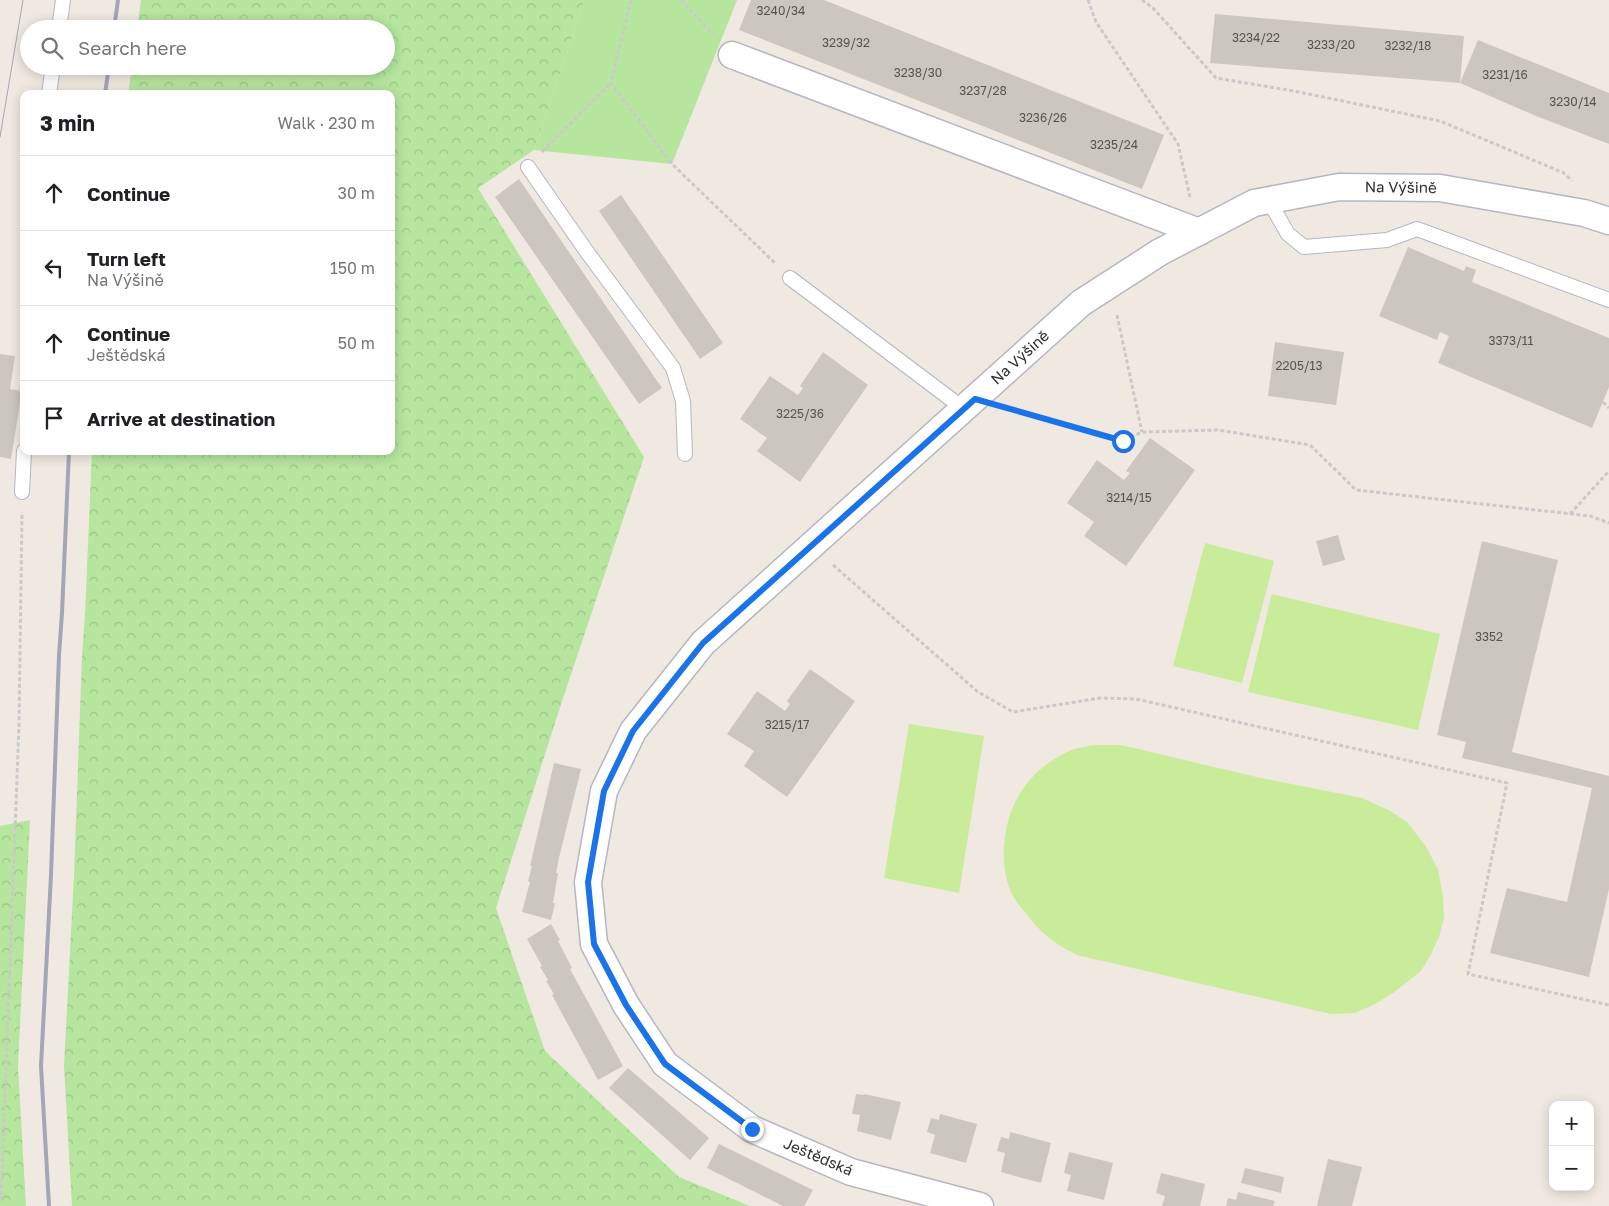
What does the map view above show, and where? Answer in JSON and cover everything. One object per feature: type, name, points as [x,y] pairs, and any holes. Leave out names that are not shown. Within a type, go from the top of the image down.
[{"type":"street","points":[[732,55],[1199,232]]},
{"type":"street","name":"Na Výšině","points":[[594,944],[588,882],[604,791],[633,731],[703,643],[1081,303],[1160,252],[1254,203],[1339,187],[1440,188],[1584,213],[1609,221]]},
{"type":"street","name":"Ještědská","points":[[594,944],[626,1005],[665,1064],[752,1129],[851,1172],[980,1206]]},
{"type":"lane","points":[[60,20],[63,0]]},
{"type":"lane","points":[[50,90],[52,75]]},
{"type":"lane","points":[[528,167],[586,252],[673,368],[683,400],[685,454]]},
{"type":"lane","points":[[1269,201],[1288,234],[1304,247],[1387,240],[1417,229],[1609,300]]},
{"type":"lane","points":[[790,278],[969,404]]},
{"type":"lane","points":[[22,492],[24,455]]},
{"type":"path","points":[[528,167],[611,83],[631,0]]},
{"type":"path","points":[[681,0],[732,55]]},
{"type":"path","points":[[1088,0],[1096,22],[1178,144],[1199,232]]},
{"type":"path","points":[[1142,0],[1153,8],[1216,78],[1294,91],[1440,121],[1564,173],[1577,186]]},
{"type":"path","points":[[611,83],[672,164],[790,278]]},
{"type":"path","points":[[1110,284],[1142,432]]},
{"type":"path","points":[[1603,402],[1609,408]]},
{"type":"path","points":[[969,404],[1123,441],[1142,432],[1218,430],[1310,445],[1356,490],[1590,516],[1609,523]]},
{"type":"path","points":[[1570,514],[1609,471]]},
{"type":"path","points":[[1,1201],[19,725],[22,492]]},
{"type":"path","points":[[811,546],[978,692],[1013,712],[1100,698],[1136,699],[1507,783],[1468,974],[1609,1005]]},
{"type":"green space","points":[[141,0],[585,0],[534,150],[478,188],[644,457],[562,701],[496,908],[545,1051],[679,1177],[750,1206],[72,1206],[64,1066],[92,455],[395,455],[395,90],[129,90],[131,75],[395,75],[395,20],[138,20]]},
{"type":"green space","points":[[585,0],[737,0],[672,164],[534,150]]},
{"type":"green space","points":[[1205,543],[1274,561],[1242,683],[1173,666]]},
{"type":"green space","points":[[1272,594],[1440,634],[1418,730],[1248,692]]},
{"type":"green space","points":[[909,724],[984,736],[959,893],[884,878]]},
{"type":"green space","points":[[1096,745],[1121,745],[1261,778],[1362,798],[1390,811],[1407,822],[1425,845],[1438,869],[1443,897],[1444,918],[1439,937],[1421,971],[1393,993],[1375,1004],[1355,1013],[1331,1014],[1077,955],[1054,942],[1031,919],[1010,889],[1004,860],[1004,845],[1008,822],[1012,808],[1019,795],[1036,773],[1047,764],[1074,749]]},
{"type":"green space","points":[[30,820],[18,1066],[26,1206],[0,1206],[0,826]]},
{"type":"building","points":[[751,0],[824,0],[1164,135],[1142,189],[739,30]]},
{"type":"building","points":[[1215,14],[1464,36],[1460,83],[1210,63]]},
{"type":"building","points":[[1478,40],[1609,93],[1609,144],[1536,116],[1460,83]]},
{"type":"building","points":[[519,179],[662,388],[639,404],[495,197]]},
{"type":"building","points":[[621,195],[723,343],[700,359],[599,211]]},
{"type":"building","points":[[1408,247],[1464,271],[1466,266],[1476,270],[1472,282],[1609,338],[1609,387],[1592,428],[1438,363],[1449,336],[1440,332],[1437,340],[1379,316]]},
{"type":"building","points":[[1275,342],[1344,352],[1336,405],[1268,396]]},
{"type":"building","points":[[823,352],[868,385],[800,482],[757,451],[767,438],[740,419],[770,376],[798,395],[803,388],[800,386]]},
{"type":"building","points":[[0,354],[15,356],[10,389],[20,391],[20,403],[11,459],[0,457]]},
{"type":"building","points":[[1150,438],[1195,470],[1126,566],[1084,536],[1094,522],[1067,503],[1097,460],[1124,480],[1130,473],[1126,471]]},
{"type":"building","points":[[1338,535],[1345,560],[1323,566],[1316,541]]},
{"type":"building","points":[[1482,541],[1558,560],[1512,752],[1609,776],[1609,889],[1589,977],[1490,953],[1507,888],[1567,902],[1592,788],[1462,758],[1466,742],[1437,735]]},
{"type":"building","points":[[810,669],[855,701],[787,797],[744,766],[754,751],[727,734],[757,691],[785,711],[790,704],[787,701]]},
{"type":"building","points":[[554,763],[581,769],[556,873],[558,873],[553,903],[555,903],[551,920],[522,912],[530,882],[528,881],[532,866],[530,866]]},
{"type":"building","points":[[551,924],[572,968],[570,969],[623,1066],[598,1080],[552,995],[554,994],[546,981],[548,980],[540,967],[542,966],[527,939]]},
{"type":"building","points":[[628,1068],[709,1138],[690,1160],[609,1088]]},
{"type":"building","points":[[856,1094],[901,1102],[891,1140],[857,1131],[860,1115],[852,1114]]},
{"type":"building","points":[[940,1114],[977,1124],[966,1163],[930,1153],[935,1135],[927,1132],[931,1118],[939,1120]]},
{"type":"building","points":[[1010,1132],[1051,1143],[1041,1183],[1001,1172],[1005,1153],[997,1151],[1001,1137],[1009,1139]]},
{"type":"building","points":[[719,1144],[813,1190],[804,1206],[783,1206],[707,1168]]},
{"type":"building","points":[[1069,1152],[1113,1163],[1104,1200],[1067,1191],[1071,1175],[1064,1173]]},
{"type":"building","points":[[1328,1159],[1362,1167],[1352,1206],[1317,1206]]},
{"type":"building","points":[[1245,1168],[1284,1177],[1281,1193],[1241,1183]]},
{"type":"building","points":[[1161,1173],[1205,1184],[1200,1206],[1162,1206],[1165,1196],[1156,1193]]},
{"type":"building","points":[[1238,1192],[1275,1201],[1273,1206],[1226,1206],[1228,1198],[1236,1200]]},
{"type":"tram line","points":[[0,137],[23,0]]},
{"type":"railway","points":[[115,20],[118,0]]},
{"type":"railway","points":[[106,90],[108,75]]},
{"type":"railway","points":[[49,1206],[41,1066],[69,455]]},
{"type":"route","points":[[752,1129],[665,1064],[626,1005],[594,944],[588,882],[604,791],[633,731],[703,643],[975,399],[1123,441]]}]
